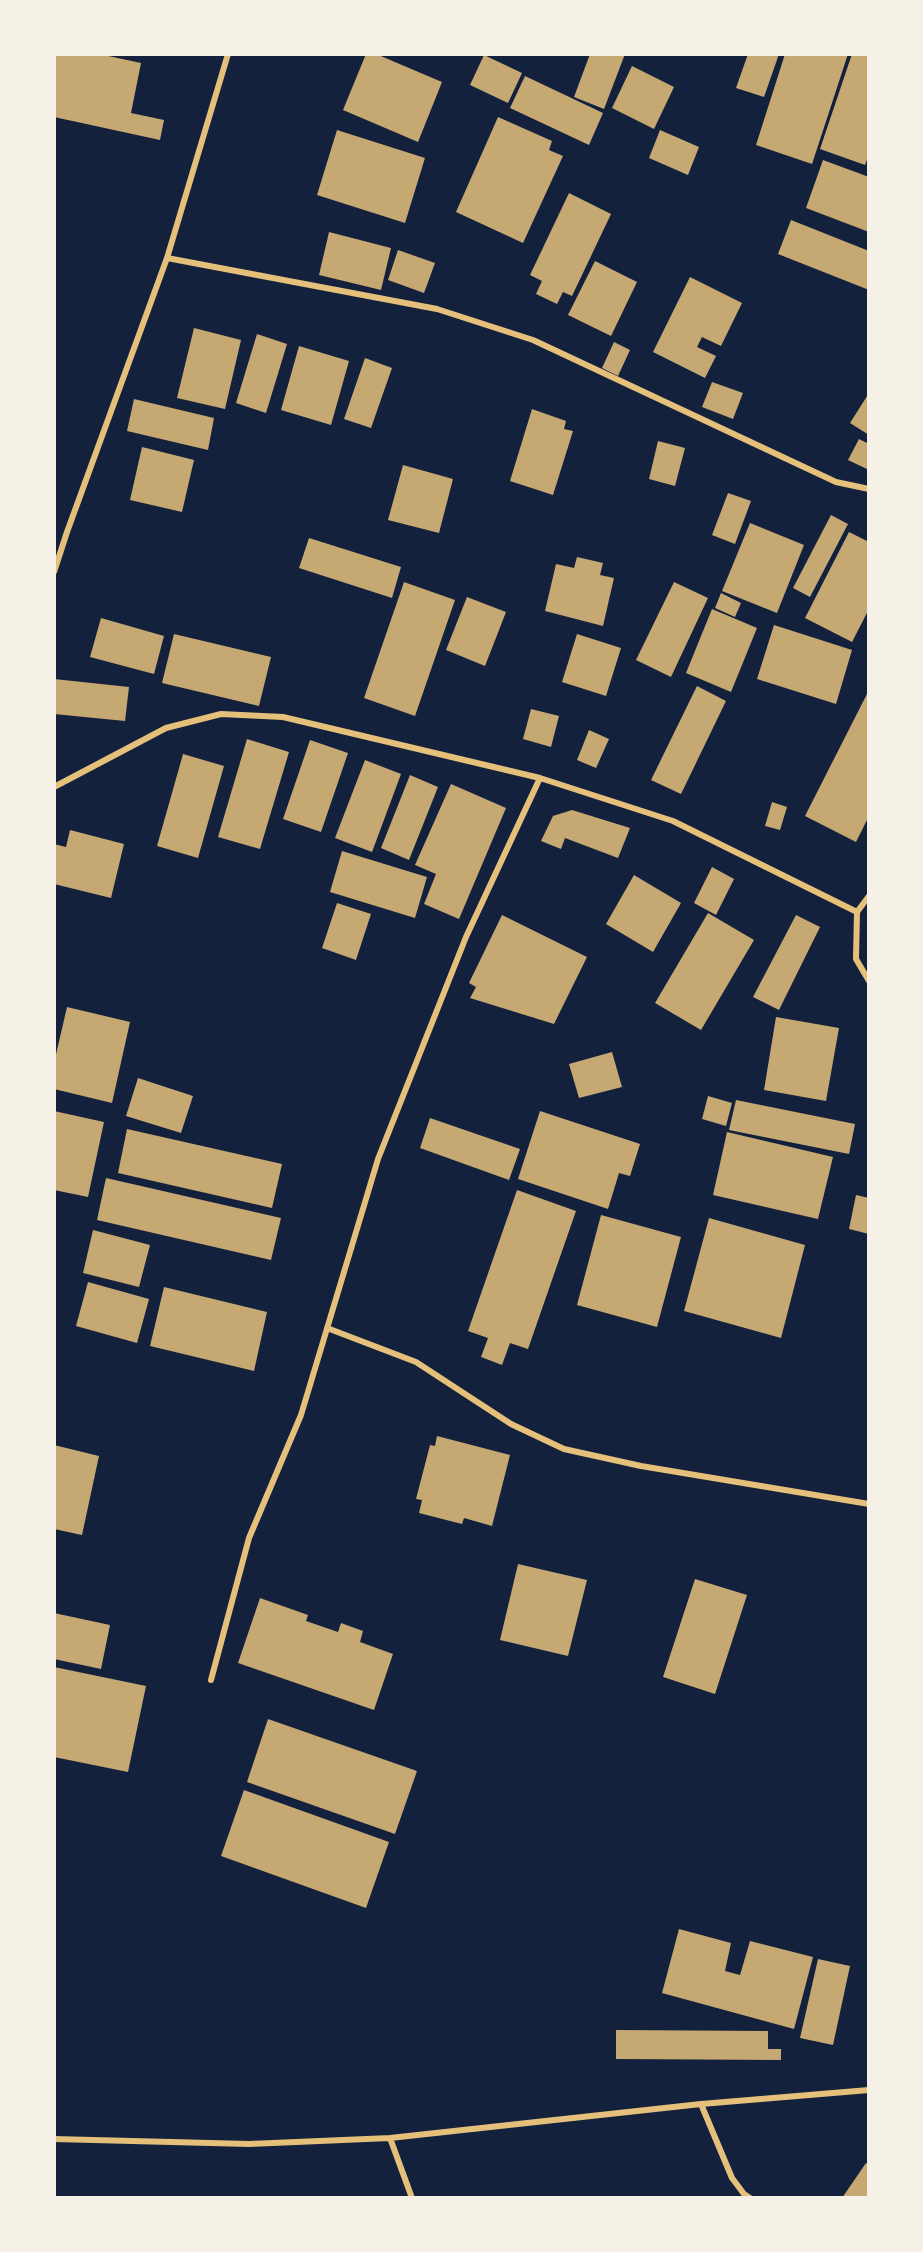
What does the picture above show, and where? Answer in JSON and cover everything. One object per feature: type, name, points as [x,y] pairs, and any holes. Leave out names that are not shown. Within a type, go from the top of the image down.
[{"type":"street","points":[[54,572],[70,521],[167,258],[228,54]]},
{"type":"street","points":[[167,258],[437,309],[532,339],[836,482],[869,489]]},
{"type":"street","points":[[54,787],[166,728],[221,714],[283,717],[540,778],[673,821],[857,912]]},
{"type":"street","points":[[211,1680],[249,1538],[302,1415],[378,1159],[466,937],[540,778]]},
{"type":"street","points":[[869,896],[857,912],[856,959],[869,981]]},
{"type":"street","points":[[327,1328],[416,1362],[511,1424],[564,1449],[641,1466],[869,1504]]},
{"type":"street","points":[[54,2139],[249,2144],[390,2138],[701,2104],[869,2090]]},
{"type":"street","points":[[701,2104],[732,2178],[750,2198]]},
{"type":"street","points":[[390,2138],[412,2198]]},
{"type":"building","points":[[54,54],[99,54],[141,63],[131,113],[164,120],[160,140],[54,117]]},
{"type":"building","points":[[366,54],[376,54],[442,82],[418,142],[343,110]]},
{"type":"building","points":[[590,54],[625,54],[604,109],[574,97]]},
{"type":"building","points":[[748,54],[779,54],[764,97],[736,88]]},
{"type":"building","points":[[785,54],[848,54],[812,164],[756,145]]},
{"type":"building","points":[[852,54],[869,54],[869,154],[865,165],[820,149]]},
{"type":"building","points":[[484,55],[522,73],[508,103],[470,85]]},
{"type":"building","points":[[632,66],[674,87],[654,129],[612,108]]},
{"type":"building","points":[[525,76],[603,113],[589,145],[510,108]]},
{"type":"building","points":[[498,117],[552,141],[549,150],[563,156],[523,243],[456,212]]},
{"type":"building","points":[[337,130],[425,158],[405,223],[317,195]]},
{"type":"building","points":[[660,130],[699,147],[688,175],[649,158]]},
{"type":"building","points":[[823,160],[869,177],[869,232],[806,208]]},
{"type":"building","points":[[569,193],[611,214],[572,296],[563,292],[557,304],[536,294],[542,281],[530,275]]},
{"type":"building","points":[[791,220],[869,251],[869,290],[778,254]]},
{"type":"building","points":[[329,232],[391,248],[381,290],[319,275]]},
{"type":"building","points":[[398,250],[435,263],[424,293],[388,280]]},
{"type":"building","points":[[595,261],[637,282],[611,336],[568,315]]},
{"type":"building","points":[[690,277],[742,303],[721,346],[702,337],[697,347],[716,356],[705,378],[653,352]]},
{"type":"building","points":[[194,328],[241,340],[225,409],[177,398]]},
{"type":"building","points":[[257,334],[287,344],[266,413],[236,403]]},
{"type":"building","points":[[614,342],[630,350],[618,376],[602,368]]},
{"type":"building","points":[[299,346],[349,361],[331,425],[281,410]]},
{"type":"building","points":[[365,358],[392,368],[371,428],[344,419]]},
{"type":"building","points":[[712,382],[743,393],[733,419],[702,407]]},
{"type":"building","points":[[869,393],[869,435],[850,423]]},
{"type":"building","points":[[134,399],[214,418],[208,450],[127,431]]},
{"type":"building","points":[[532,409],[566,421],[564,429],[573,431],[553,495],[510,481]]},
{"type":"building","points":[[859,439],[869,444],[869,470],[848,460]]},
{"type":"building","points":[[658,441],[685,448],[675,486],[649,479]]},
{"type":"building","points":[[142,447],[194,460],[182,512],[130,500]]},
{"type":"building","points":[[403,465],[453,479],[439,533],[388,520]]},
{"type":"building","points":[[728,493],[751,501],[735,544],[712,535]]},
{"type":"building","points":[[831,515],[848,524],[810,597],[793,588]]},
{"type":"building","points":[[750,523],[804,545],[777,613],[722,591]]},
{"type":"building","points":[[849,532],[869,542],[869,609],[852,642],[805,618]]},
{"type":"building","points":[[309,538],[401,567],[392,598],[299,568]]},
{"type":"building","points":[[577,557],[603,563],[600,575],[614,578],[603,626],[545,611],[556,564],[574,568]]},
{"type":"building","points":[[404,582],[455,600],[415,716],[364,698]]},
{"type":"building","points":[[674,582],[708,598],[671,677],[636,660]]},
{"type":"building","points":[[721,593],[741,603],[735,617],[715,608]]},
{"type":"building","points":[[467,597],[506,612],[485,666],[446,650]]},
{"type":"building","points":[[712,609],[757,628],[731,692],[686,673]]},
{"type":"building","points":[[101,618],[164,636],[154,674],[90,657]]},
{"type":"building","points":[[774,625],[852,650],[836,704],[757,679]]},
{"type":"building","points":[[174,634],[271,657],[259,706],[162,683]]},
{"type":"building","points":[[577,634],[621,648],[606,696],[562,682]]},
{"type":"building","points":[[54,679],[129,687],[125,721],[54,714]]},
{"type":"building","points":[[697,686],[726,701],[681,794],[651,780]]},
{"type":"building","points":[[869,690],[869,816],[856,842],[805,816]]},
{"type":"building","points":[[531,709],[559,716],[551,747],[523,739]]},
{"type":"building","points":[[589,730],[609,739],[596,768],[577,760]]},
{"type":"building","points":[[247,739],[289,752],[260,849],[218,837]]},
{"type":"building","points":[[310,740],[348,753],[321,832],[283,819]]},
{"type":"building","points":[[183,754],[224,766],[198,858],[157,846]]},
{"type":"building","points":[[365,760],[401,774],[372,852],[335,838]]},
{"type":"building","points":[[410,775],[438,787],[409,860],[381,848]]},
{"type":"building","points":[[451,784],[506,808],[459,919],[424,904],[436,874],[415,865]]},
{"type":"building","points":[[772,802],[787,807],[780,830],[765,826]]},
{"type":"building","points":[[572,810],[630,828],[618,858],[565,838],[561,849],[541,841],[553,816]]},
{"type":"building","points":[[70,830],[124,844],[111,898],[54,884],[54,844],[66,847]]},
{"type":"building","points":[[342,851],[427,877],[415,918],[330,892]]},
{"type":"building","points":[[712,867],[734,879],[716,915],[694,903]]},
{"type":"building","points":[[634,875],[681,903],[653,952],[606,924]]},
{"type":"building","points":[[337,903],[371,914],[356,960],[322,948]]},
{"type":"building","points":[[708,913],[754,940],[701,1030],[655,1003]]},
{"type":"building","points":[[502,915],[587,957],[554,1024],[470,998],[476,987],[469,983]]},
{"type":"building","points":[[796,915],[820,927],[779,1010],[753,997]]},
{"type":"building","points":[[67,1007],[130,1022],[112,1103],[54,1089],[54,1063]]},
{"type":"building","points":[[776,1017],[839,1028],[826,1101],[764,1090]]},
{"type":"building","points":[[612,1052],[622,1087],[579,1098],[569,1064]]},
{"type":"building","points":[[138,1078],[193,1096],[181,1133],[126,1116]]},
{"type":"building","points":[[708,1096],[732,1103],[726,1126],[702,1119]]},
{"type":"building","points":[[736,1100],[855,1124],[849,1154],[729,1130]]},
{"type":"building","points":[[54,1111],[104,1122],[88,1197],[54,1190]]},
{"type":"building","points":[[540,1111],[640,1144],[630,1176],[619,1173],[608,1209],[518,1179]]},
{"type":"building","points":[[430,1118],[520,1149],[509,1180],[420,1148]]},
{"type":"building","points":[[127,1129],[282,1164],[272,1208],[118,1173]]},
{"type":"building","points":[[727,1132],[833,1157],[818,1219],[713,1195]]},
{"type":"building","points":[[106,1178],[281,1218],[271,1260],[97,1220]]},
{"type":"building","points":[[517,1190],[576,1211],[528,1349],[510,1343],[502,1365],[481,1357],[488,1338],[468,1331]]},
{"type":"building","points":[[856,1195],[869,1198],[869,1234],[849,1229]]},
{"type":"building","points":[[601,1215],[681,1237],[657,1327],[577,1305]]},
{"type":"building","points":[[709,1218],[805,1245],[781,1338],[684,1311]]},
{"type":"building","points":[[93,1230],[150,1245],[139,1287],[83,1273]]},
{"type":"building","points":[[88,1282],[149,1299],[137,1343],[76,1326]]},
{"type":"building","points":[[164,1287],[267,1312],[254,1371],[150,1346]]},
{"type":"building","points":[[437,1436],[510,1455],[492,1526],[464,1518],[462,1524],[419,1513],[422,1500],[416,1499],[430,1445],[435,1446]]},
{"type":"building","points":[[54,1445],[99,1456],[82,1535],[54,1529]]},
{"type":"building","points":[[518,1564],[587,1580],[568,1656],[500,1640]]},
{"type":"building","points":[[695,1579],[747,1595],[715,1694],[663,1677]]},
{"type":"building","points":[[260,1598],[308,1615],[306,1621],[338,1632],[341,1623],[363,1631],[360,1642],[393,1654],[374,1710],[238,1663]]},
{"type":"building","points":[[54,1613],[110,1625],[101,1669],[54,1659]]},
{"type":"building","points":[[54,1667],[146,1686],[128,1772],[54,1757]]},
{"type":"building","points":[[268,1719],[417,1771],[395,1834],[247,1782]]},
{"type":"building","points":[[244,1790],[389,1842],[366,1908],[221,1856]]},
{"type":"building","points":[[679,1929],[731,1943],[725,1971],[740,1975],[750,1941],[813,1957],[794,2029],[662,1993]]},
{"type":"building","points":[[818,1959],[850,1966],[833,2045],[800,2038]]},
{"type":"building","points":[[616,2030],[768,2031],[768,2049],[781,2049],[781,2060],[616,2059]]},
{"type":"building","points":[[866,2163],[869,2165],[869,2198],[842,2198]]}]
